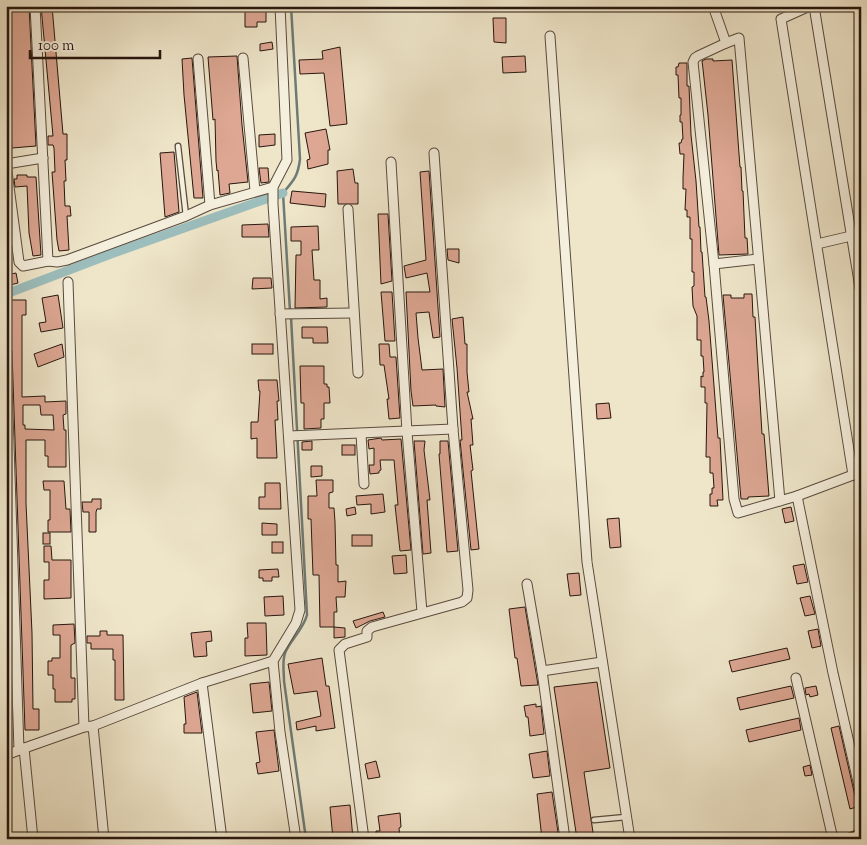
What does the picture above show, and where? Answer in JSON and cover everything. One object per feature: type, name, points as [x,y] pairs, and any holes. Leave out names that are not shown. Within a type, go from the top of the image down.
[{"type":"street","points":[[35,6],[48,261]]},
{"type":"street","points":[[280,6],[287,160],[273,190],[273,204],[285,314],[294,436],[300,610],[296,623],[273,660],[296,839]]},
{"type":"street","points":[[713,6],[726,43]]},
{"type":"street","points":[[780,501],[739,38],[698,56],[693,62],[714,264],[732,482],[738,513],[780,501],[797,496],[857,474],[817,244],[781,19],[808,7],[861,294]]},
{"type":"street","points":[[550,36],[588,562],[630,839]]},
{"type":"street","points":[[243,58],[255,191]]},
{"type":"street","points":[[198,59],[210,205]]},
{"type":"street","points":[[364,839],[339,650],[345,644],[367,637],[367,632],[372,627],[462,602],[467,598],[468,590],[453,429],[434,153]]},
{"type":"street","points":[[6,156],[19,262],[23,266],[48,261],[67,260],[186,216],[210,205],[255,191],[273,190]]},
{"type":"street","points":[[6,164],[43,158]]},
{"type":"street","points":[[391,162],[407,432],[422,612]]},
{"type":"street","points":[[348,209],[358,373]]},
{"type":"street","points":[[817,244],[851,236]]},
{"type":"street","points":[[714,264],[758,259]]},
{"type":"street","points":[[68,282],[89,727],[104,839]]},
{"type":"street","points":[[285,314],[353,313]]},
{"type":"street","points":[[6,352],[9,544],[21,749],[33,839]]},
{"type":"street","points":[[294,436],[453,429]]},
{"type":"street","points":[[361,434],[364,484]]},
{"type":"street","points":[[797,496],[833,673],[861,796]]},
{"type":"street","points":[[527,584],[542,671],[565,839]]},
{"type":"street","points":[[6,755],[89,727],[202,683],[273,660]]},
{"type":"street","points":[[542,671],[602,662]]},
{"type":"street","points":[[796,678],[833,839]]},
{"type":"street","points":[[202,683],[222,839]]},
{"type":"street","points":[[851,839],[861,835]]},
{"type":"lane","points":[[178,146],[186,216]]},
{"type":"lane","points":[[594,820],[626,817]]},
{"type":"building","points":[[6,6],[29,6],[36,146],[12,148],[6,87]]},
{"type":"building","points":[[41,6],[52,6],[63,134],[67,134],[66,181],[64,181],[65,206],[70,206],[71,216],[67,216],[69,250],[59,251],[52,172],[55,172],[54,148],[53,145],[48,145],[48,136],[53,136]]},
{"type":"building","points":[[245,6],[258,6],[258,10],[266,10],[266,22],[257,22],[257,27],[245,27]]},
{"type":"building","points":[[493,18],[506,18],[506,43],[494,42]]},
{"type":"building","points":[[272,42],[273,49],[260,51],[260,44]]},
{"type":"building","points":[[340,47],[347,124],[330,126],[324,73],[300,74],[299,60],[323,59],[322,51]]},
{"type":"building","points":[[237,56],[248,182],[229,184],[230,193],[220,195],[216,161],[215,119],[213,120],[208,57]]},
{"type":"building","points":[[525,56],[526,72],[503,73],[502,57]]},
{"type":"building","points":[[192,58],[203,198],[194,198],[184,95],[182,59]]},
{"type":"building","points":[[713,59],[713,61],[732,60],[745,238],[747,238],[748,254],[719,255],[702,61]]},
{"type":"building","points":[[679,63],[687,63],[687,86],[689,86],[691,135],[701,252],[709,321],[718,438],[720,438],[723,500],[717,500],[718,506],[710,506],[710,494],[712,494],[712,488],[714,488],[713,473],[710,473],[710,457],[706,457],[707,403],[705,403],[705,387],[701,387],[701,376],[703,377],[704,372],[703,356],[701,356],[701,340],[697,340],[697,316],[693,306],[692,287],[694,286],[694,272],[692,272],[692,239],[690,239],[690,217],[687,217],[687,210],[685,210],[686,189],[683,189],[684,154],[680,154],[679,143],[683,139],[682,122],[680,122],[681,98],[679,98],[678,75],[676,75],[676,67],[678,67]]},
{"type":"building","points":[[326,129],[330,150],[328,150],[328,164],[308,169],[307,160],[310,159],[305,133]]},
{"type":"building","points":[[275,134],[275,145],[259,147],[259,135]]},
{"type":"building","points":[[174,152],[179,212],[165,217],[160,153]]},
{"type":"building","points":[[259,168],[268,168],[269,182],[261,183]]},
{"type":"building","points":[[353,169],[355,183],[358,183],[358,204],[338,204],[337,171]]},
{"type":"building","points":[[429,171],[440,337],[433,338],[429,312],[416,313],[422,370],[443,369],[445,407],[436,405],[413,406],[411,391],[406,292],[430,292],[427,273],[406,278],[404,266],[426,260],[420,172]]},
{"type":"building","points":[[17,175],[36,177],[41,255],[33,256],[29,233],[27,186],[15,187],[14,179],[17,179]]},
{"type":"building","points":[[292,191],[326,194],[325,207],[290,203]]},
{"type":"building","points":[[378,214],[388,214],[392,281],[381,284]]},
{"type":"building","points":[[268,224],[269,237],[242,237],[242,225]]},
{"type":"building","points":[[318,226],[319,250],[312,250],[314,280],[320,280],[320,299],[327,298],[327,307],[295,308],[296,255],[301,255],[301,241],[291,241],[291,227]]},
{"type":"building","points":[[447,249],[459,249],[459,263],[448,260]]},
{"type":"building","points":[[16,273],[18,283],[6,286],[6,275]]},
{"type":"building","points":[[253,278],[271,278],[272,288],[252,289]]},
{"type":"building","points":[[381,292],[392,292],[395,341],[385,341]]},
{"type":"building","points":[[744,294],[752,294],[753,317],[755,317],[762,434],[764,434],[769,496],[748,497],[748,499],[741,499],[723,295],[731,295],[731,298],[744,298]]},
{"type":"building","points":[[58,295],[63,328],[41,332],[39,323],[46,322],[42,298]]},
{"type":"building","points":[[11,300],[26,300],[26,315],[22,315],[22,397],[45,396],[45,402],[66,401],[66,414],[63,415],[64,430],[66,430],[66,467],[48,467],[48,456],[45,456],[45,440],[26,440],[26,503],[32,633],[33,709],[39,709],[39,730],[25,730],[11,348]],"holes":[[[23,405],[40,405],[41,415],[53,415],[54,430],[25,429],[25,425],[23,425]]]},
{"type":"building","points":[[463,317],[465,344],[467,344],[469,392],[467,392],[473,419],[471,419],[473,445],[470,445],[473,470],[471,471],[479,549],[471,550],[460,440],[462,440],[452,319]]},
{"type":"building","points":[[302,327],[327,327],[328,343],[313,343],[313,338],[302,338]]},
{"type":"building","points":[[62,344],[64,357],[38,367],[34,354]]},
{"type":"building","points":[[252,344],[273,344],[273,354],[252,354]]},
{"type":"building","points":[[379,344],[389,344],[390,357],[396,357],[400,418],[389,419],[387,399],[389,399],[384,365],[380,365]]},
{"type":"building","points":[[300,366],[324,366],[324,384],[327,384],[327,387],[329,387],[330,403],[324,403],[324,419],[321,419],[321,428],[304,429],[304,403],[301,403]]},
{"type":"building","points":[[258,380],[277,380],[279,401],[277,401],[278,420],[275,420],[277,458],[257,458],[257,438],[251,439],[251,422],[258,422],[260,391]]},
{"type":"building","points":[[609,403],[611,418],[597,419],[596,404]]},
{"type":"building","points":[[381,438],[382,440],[401,439],[411,550],[400,551],[395,505],[398,505],[394,460],[380,460],[381,470],[379,473],[370,474],[369,465],[374,465],[374,448],[369,449],[368,440]]},
{"type":"building","points":[[312,441],[312,450],[302,450],[302,442]]},
{"type":"building","points":[[414,441],[425,441],[424,450],[430,500],[427,500],[431,553],[423,554]]},
{"type":"building","points":[[440,441],[448,441],[458,551],[447,552],[439,454]]},
{"type":"building","points":[[342,445],[355,445],[355,455],[342,455]]},
{"type":"building","points":[[311,466],[322,466],[322,476],[311,477]]},
{"type":"building","points":[[316,480],[333,480],[333,492],[329,493],[329,508],[334,508],[338,582],[346,581],[345,597],[336,597],[337,612],[334,612],[334,627],[320,627],[319,575],[313,575],[311,519],[308,519],[308,496],[317,496]]},
{"type":"building","points":[[43,481],[64,481],[66,509],[70,509],[71,532],[48,532],[50,490],[44,490]]},
{"type":"building","points":[[265,483],[280,483],[281,509],[259,509],[259,497],[265,497]]},
{"type":"building","points":[[383,494],[385,512],[371,514],[371,504],[357,505],[356,496]]},
{"type":"building","points":[[92,499],[101,499],[101,509],[97,509],[96,512],[96,532],[89,532],[89,512],[83,512],[82,502],[92,502]]},
{"type":"building","points":[[355,507],[356,514],[347,516],[346,509]]},
{"type":"building","points":[[791,507],[794,521],[785,523],[782,509]]},
{"type":"building","points":[[619,518],[621,547],[610,548],[607,519]]},
{"type":"building","points":[[262,523],[277,524],[277,535],[262,535]]},
{"type":"building","points":[[43,533],[50,533],[50,544],[43,544]]},
{"type":"building","points":[[352,535],[372,535],[372,546],[352,546]]},
{"type":"building","points":[[272,542],[283,542],[283,553],[272,553]]},
{"type":"building","points":[[44,546],[51,546],[52,560],[71,560],[71,598],[44,599],[44,580],[49,580],[49,562],[44,562]]},
{"type":"building","points":[[6,553],[12,720],[6,720]]},
{"type":"building","points":[[406,555],[407,573],[394,574],[392,556]]},
{"type":"building","points":[[804,564],[808,582],[797,584],[793,566]]},
{"type":"building","points":[[278,569],[279,577],[272,577],[272,581],[263,581],[263,578],[259,578],[259,570]]},
{"type":"building","points":[[579,573],[581,595],[570,596],[567,574]]},
{"type":"building","points":[[283,596],[284,615],[265,616],[264,597]]},
{"type":"building","points":[[810,596],[815,614],[805,616],[800,598]]},
{"type":"building","points":[[525,607],[538,685],[521,686],[517,658],[515,658],[509,609]]},
{"type":"building","points":[[383,612],[385,617],[370,621],[356,628],[353,621]]},
{"type":"building","points":[[247,623],[266,623],[267,655],[245,656],[245,638],[248,638]]},
{"type":"building","points":[[74,624],[75,643],[71,645],[71,678],[75,678],[75,699],[72,699],[72,702],[55,702],[53,675],[48,675],[48,661],[52,661],[52,658],[60,658],[60,635],[53,635],[53,625]]},
{"type":"building","points":[[334,627],[345,628],[345,637],[334,638]]},
{"type":"building","points":[[818,629],[821,646],[812,648],[808,631]]},
{"type":"building","points":[[100,631],[107,631],[107,635],[123,635],[124,700],[115,700],[115,660],[113,660],[113,649],[91,649],[91,643],[87,643],[87,636],[100,636]]},
{"type":"building","points":[[211,631],[212,641],[206,642],[207,656],[194,657],[191,633]]},
{"type":"building","points":[[787,648],[790,659],[732,672],[729,661]]},
{"type":"building","points":[[322,658],[326,686],[329,686],[335,728],[316,731],[316,726],[297,730],[296,722],[321,716],[317,691],[294,694],[288,664]]},
{"type":"building","points":[[269,682],[272,711],[253,713],[250,684]]},
{"type":"building","points":[[597,682],[610,768],[584,772],[594,839],[577,839],[554,687]]},
{"type":"building","points":[[791,686],[794,698],[740,710],[737,698]]},
{"type":"building","points":[[816,686],[818,695],[810,697],[809,694],[806,695],[805,688]]},
{"type":"building","points":[[197,692],[202,733],[184,733],[184,724],[186,724],[184,697]]},
{"type":"building","points":[[536,704],[536,707],[541,706],[544,734],[530,736],[528,717],[526,717],[524,706]]},
{"type":"building","points":[[799,718],[801,730],[749,742],[746,730]]},
{"type":"building","points":[[839,726],[855,796],[860,806],[850,809],[831,728]]},
{"type":"building","points":[[274,730],[279,771],[258,774],[256,763],[260,762],[256,732]]},
{"type":"building","points":[[547,751],[550,776],[533,778],[529,754]]},
{"type":"building","points":[[376,761],[380,777],[368,779],[365,764]]},
{"type":"building","points":[[810,765],[812,775],[805,776],[803,767]]},
{"type":"building","points":[[552,792],[559,839],[542,839],[537,794]]},
{"type":"building","points":[[350,805],[353,839],[333,839],[330,807]]},
{"type":"building","points":[[400,813],[400,839],[376,839],[376,831],[380,831],[378,816]]},
{"type":"waterway","points":[[290,311],[283,193],[295,178],[300,159],[291,6]]},
{"type":"waterway","points":[[6,294],[111,254],[283,193]]},
{"type":"waterway","points":[[291,317],[307,615],[303,625],[285,653],[283,667],[306,839]]}]
